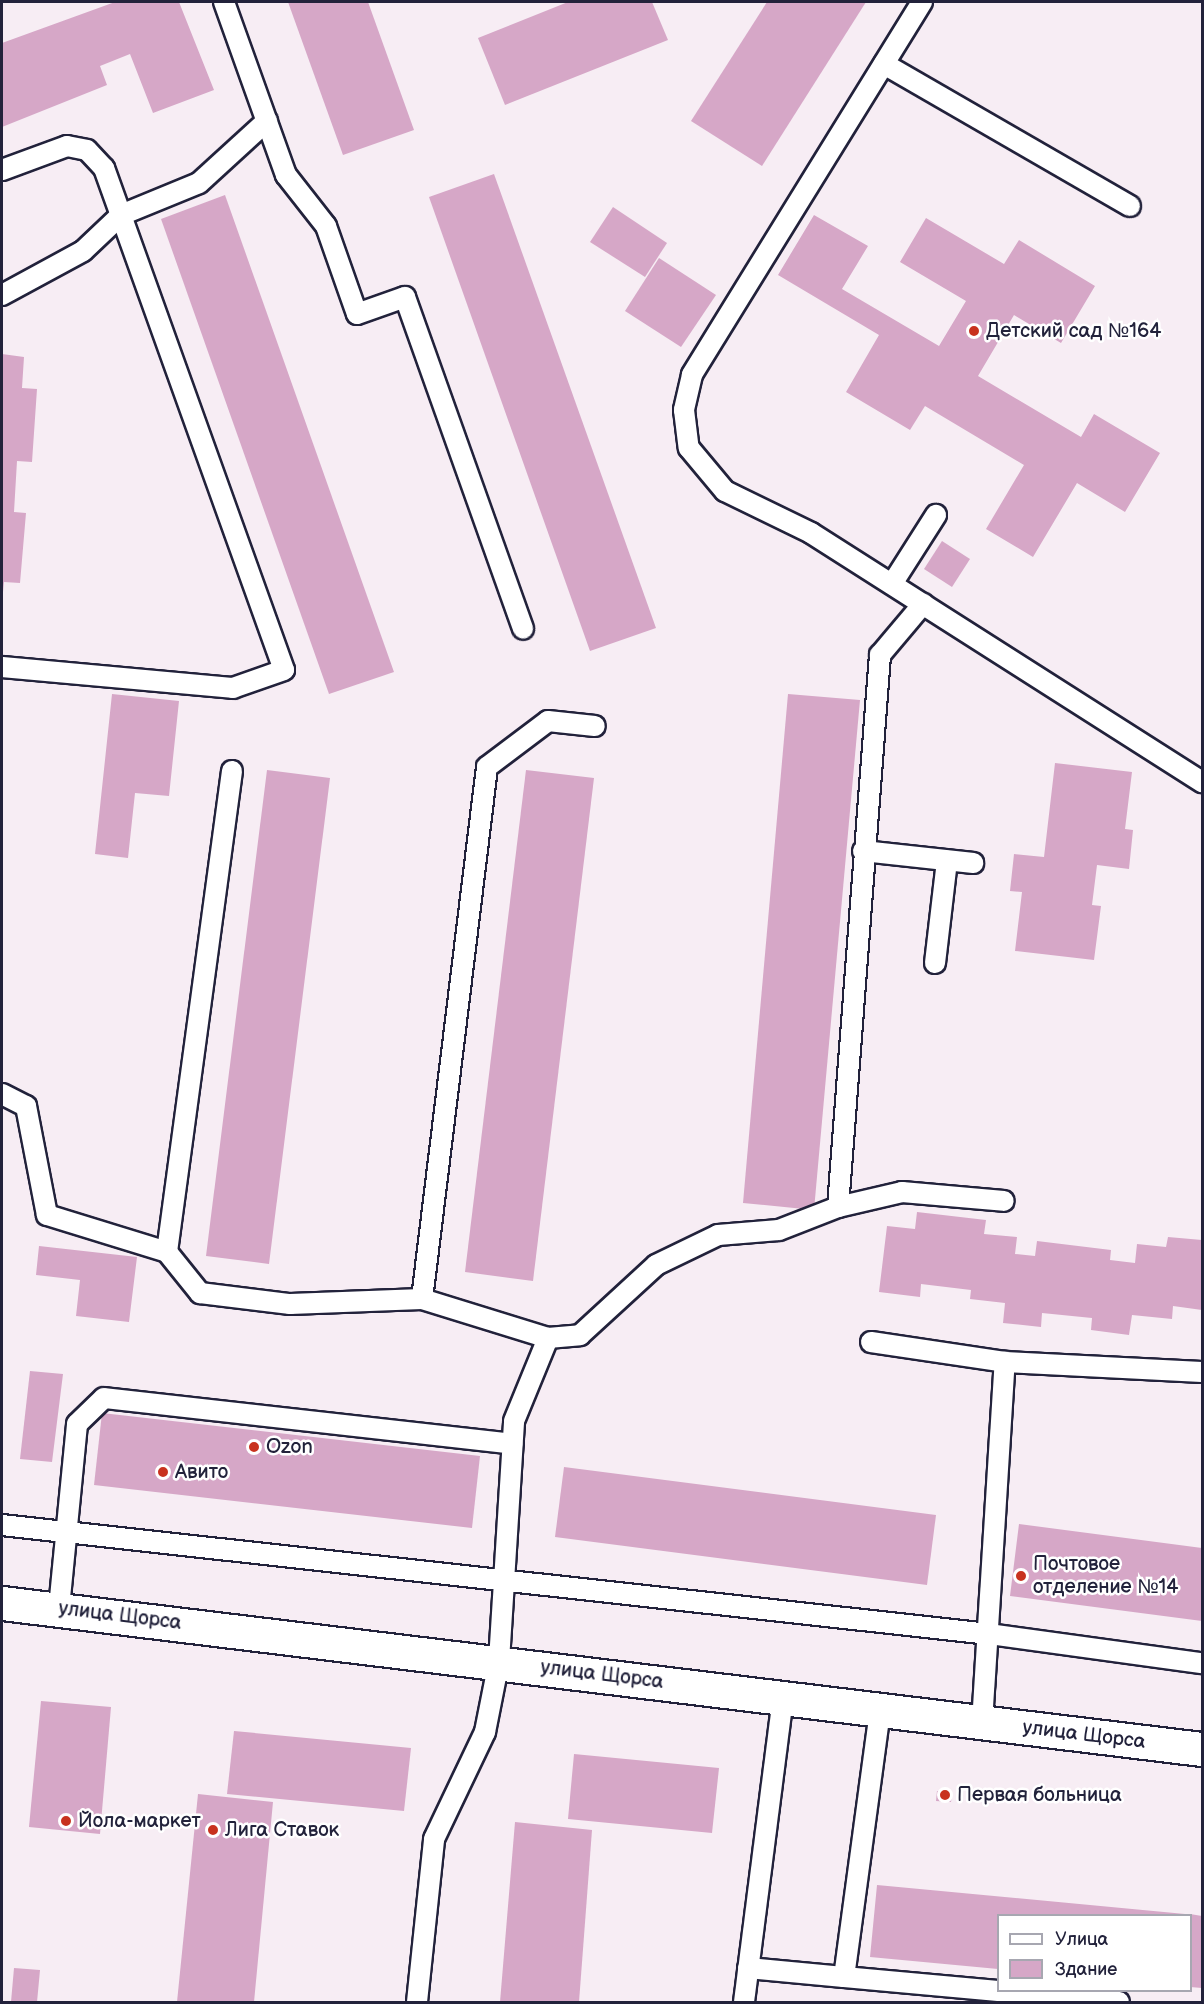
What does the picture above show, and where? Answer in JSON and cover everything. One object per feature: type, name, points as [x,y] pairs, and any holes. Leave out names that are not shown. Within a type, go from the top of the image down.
[{"type":"main road","name":"улица Щорса","points":[[2,1603],[499,1661],[880,1711],[1203,1749]]},
{"type":"lane","points":[[224,2],[286,175],[326,226],[357,314],[405,297],[523,629]]},
{"type":"lane","points":[[922,2],[692,375],[684,410],[689,448],[725,490],[811,533],[1203,782]]},
{"type":"lane","points":[[884,64],[1130,206]]},
{"type":"lane","points":[[2,295],[83,250],[121,215],[199,183],[267,121]]},
{"type":"lane","points":[[2,170],[67,146],[87,150],[104,168],[284,670],[233,688],[2,667]]},
{"type":"lane","points":[[892,584],[936,515]]},
{"type":"lane","points":[[837,1207],[880,655],[923,604]]},
{"type":"lane","points":[[423,1299],[487,767],[548,721],[595,726]]},
{"type":"lane","points":[[232,771],[167,1252],[185,1281],[200,1293],[290,1304],[423,1299],[548,1338],[580,1335],[656,1265],[718,1235],[779,1230],[837,1207],[902,1192],[1004,1201]]},
{"type":"lane","points":[[863,851],[973,863]]},
{"type":"lane","points":[[935,963],[947,861]]},
{"type":"lane","points":[[2,1094],[26,1106],[47,1215],[167,1252]]},
{"type":"lane","points":[[417,2002],[434,1839],[485,1732],[499,1661],[514,1421],[548,1338]]},
{"type":"lane","points":[[871,1342],[1005,1362],[1203,1372]]},
{"type":"lane","points":[[982,1723],[1005,1362]]},
{"type":"lane","points":[[59,1608],[77,1424],[104,1398],[512,1444]]},
{"type":"lane","points":[[2,1525],[67,1530],[989,1634],[1203,1664]]},
{"type":"lane","points":[[744,2002],[783,1698]]},
{"type":"lane","points":[[844,1977],[880,1711]]},
{"type":"lane","points":[[748,1968],[997,1991]]},
{"type":"lane","points":[[1009,1992],[1119,2002]]},
{"type":"building","points":[[115,2],[179,2],[214,90],[153,113],[130,54],[100,66],[107,85],[2,127],[2,43]]},
{"type":"building","points":[[288,2],[368,2],[414,130],[343,155]]},
{"type":"building","points":[[568,2],[652,2],[668,40],[505,105],[478,38]]},
{"type":"building","points":[[767,2],[866,2],[762,166],[691,121]]},
{"type":"building","points":[[494,174],[656,628],[590,651],[429,197]]},
{"type":"building","points":[[225,195],[394,672],[329,694],[161,219]]},
{"type":"building","points":[[613,207],[667,243],[645,277],[590,242]]},
{"type":"building","points":[[814,215],[868,246],[842,289],[939,346],[966,301],[900,262],[926,218],[1004,264],[1019,240],[1095,286],[1061,343],[1014,315],[978,376],[1081,437],[1094,414],[1160,453],[1125,512],[1077,483],[1033,557],[986,529],[1024,465],[925,406],[910,430],[846,392],[879,335],[778,275]]},
{"type":"building","points":[[659,258],[716,295],[681,347],[625,311]]},
{"type":"building","points":[[2,354],[24,357],[22,388],[37,389],[32,462],[17,461],[14,512],[26,513],[20,583],[4,582],[3,592]]},
{"type":"building","points":[[942,541],[970,559],[952,587],[924,569]]},
{"type":"building","points":[[112,694],[179,701],[169,796],[135,793],[128,858],[95,854]]},
{"type":"building","points":[[788,694],[860,700],[814,1210],[743,1203]]},
{"type":"building","points":[[1055,763],[1132,772],[1125,829],[1133,830],[1129,869],[1097,865],[1092,905],[1101,906],[1094,960],[1015,951],[1022,892],[1010,891],[1014,854],[1044,857]]},
{"type":"building","points":[[267,770],[330,778],[269,1264],[206,1256]]},
{"type":"building","points":[[526,770],[594,778],[533,1281],[465,1272]]},
{"type":"building","points":[[917,1212],[986,1220],[984,1234],[1017,1237],[1015,1254],[1035,1256],[1037,1241],[1111,1250],[1110,1260],[1135,1263],[1137,1244],[1166,1247],[1168,1237],[1202,1240],[1202,1310],[1173,1306],[1172,1319],[1132,1315],[1129,1335],[1091,1330],[1092,1318],[1042,1313],[1041,1327],[1003,1323],[1005,1303],[970,1299],[971,1290],[921,1284],[920,1297],[879,1292],[887,1226],[915,1229]]},
{"type":"building","points":[[39,1246],[137,1257],[129,1322],[76,1316],[80,1280],[36,1275]]},
{"type":"building","points":[[30,1371],[63,1374],[52,1462],[20,1459]]},
{"type":"building","points":[[102,1413],[480,1456],[472,1528],[94,1485]]},
{"type":"building","points":[[564,1467],[936,1515],[927,1585],[555,1537]]},
{"type":"building","points":[[1019,1524],[1202,1548],[1202,1621],[1010,1596]]},
{"type":"building","points":[[41,1701],[111,1707],[100,1834],[29,1827]]},
{"type":"building","points":[[234,1731],[411,1748],[404,1811],[227,1794]]},
{"type":"building","points":[[574,1754],[719,1768],[712,1833],[568,1819]]},
{"type":"building","points":[[937,1791],[952,1793],[951,1802],[936,1801]]},
{"type":"building","points":[[198,1794],[273,1802],[254,2002],[177,2002]]},
{"type":"building","points":[[515,1822],[592,1830],[579,2002],[500,2002]]},
{"type":"building","points":[[877,1885],[1185,1914],[997,1914],[997,1969],[870,1957]]},
{"type":"building","points":[[1192,1914],[1202,1916],[1202,1988],[1192,1987]]},
{"type":"building","points":[[14,1968],[40,1970],[37,2002],[11,2002]]},
{"type":"place","name":"Детский сад №164","points":[[974,331]]},
{"type":"place","name":"Ozon","points":[[254,1447]]},
{"type":"place","name":"Авито","points":[[163,1472]]},
{"type":"place","name":"Почтовое отделение №14","points":[[1021,1576]]},
{"type":"place","name":"Первая больница","points":[[945,1795]]},
{"type":"place","name":"Йола-маркет","points":[[66,1821]]},
{"type":"place","name":"Лига Ставок","points":[[213,1830]]}]
